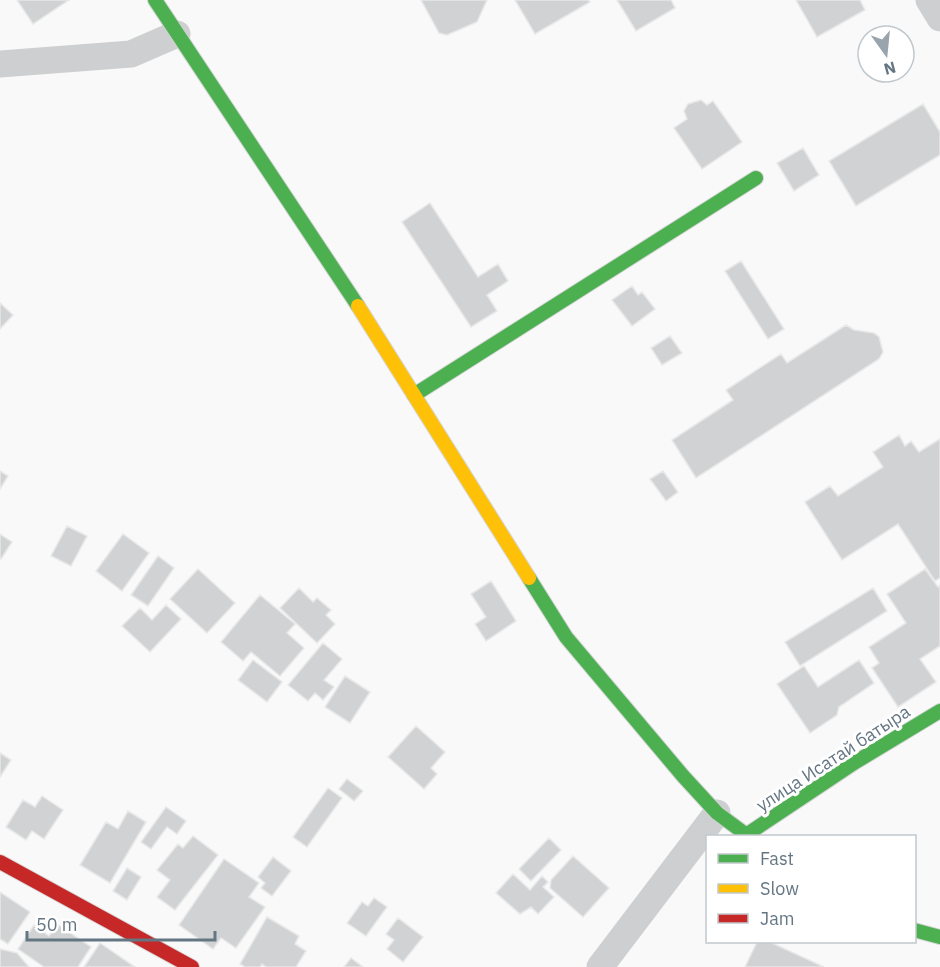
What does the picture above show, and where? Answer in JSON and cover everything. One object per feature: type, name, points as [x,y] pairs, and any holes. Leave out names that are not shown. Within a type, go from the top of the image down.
[{"type":"main road","points":[[155,0],[372,327],[566,637],[683,776],[717,813],[746,835]]},
{"type":"main road","points":[[414,395],[756,178]]},
{"type":"main road","name":"улица Исатай батыра","points":[[748,835],[854,763],[940,711]]},
{"type":"main road","points":[[0,862],[192,967]]},
{"type":"main road","points":[[916,930],[940,937]]},
{"type":"street","points":[[929,0],[940,18]]},
{"type":"street","points":[[0,64],[131,54],[177,34]]},
{"type":"street","points":[[600,967],[717,813]]},
{"type":"building","points":[[17,0],[69,0],[33,24]]},
{"type":"building","points":[[421,0],[487,0],[477,22],[447,35],[439,33]]},
{"type":"building","points":[[515,0],[588,0],[590,2],[535,34]]},
{"type":"building","points":[[617,0],[671,0],[675,8],[636,31]]},
{"type":"building","points":[[796,0],[860,0],[865,10],[817,37]]},
{"type":"building","points":[[701,100],[707,105],[713,101],[742,142],[702,169],[674,128],[687,119],[684,111],[688,104]]},
{"type":"building","points":[[923,104],[940,132],[940,155],[856,206],[829,161]]},
{"type":"building","points":[[803,148],[819,175],[794,191],[777,163]]},
{"type":"building","points":[[430,203],[478,277],[498,264],[508,281],[487,295],[497,311],[471,327],[402,222]]},
{"type":"building","points":[[741,261],[784,329],[768,339],[725,271]]},
{"type":"building","points":[[632,286],[638,295],[642,292],[655,309],[632,326],[612,300]]},
{"type":"building","points":[[0,303],[13,315],[0,329]]},
{"type":"building","points":[[846,325],[854,330],[874,333],[879,337],[883,352],[879,359],[696,478],[672,440],[733,400],[726,390],[781,354],[787,363]]},
{"type":"building","points":[[670,336],[682,353],[662,365],[651,348]]},
{"type":"building","points":[[899,435],[905,446],[911,441],[919,452],[940,439],[940,578],[935,581],[898,524],[842,560],[805,502],[830,486],[838,496],[883,467],[873,452]]},
{"type":"building","points":[[0,471],[8,476],[0,489]]},
{"type":"building","points":[[663,471],[678,492],[666,501],[650,479]]},
{"type":"building","points":[[67,526],[87,536],[71,566],[51,556]]},
{"type":"building","points":[[0,534],[12,542],[1,559],[0,558]]},
{"type":"building","points":[[123,534],[149,553],[122,591],[96,571]]},
{"type":"building","points":[[158,556],[174,568],[148,606],[131,595]]},
{"type":"building","points":[[198,569],[235,603],[207,633],[170,599]]},
{"type":"building","points":[[925,569],[938,587],[940,585],[940,646],[920,659],[936,682],[898,707],[872,668],[879,663],[869,647],[906,623],[887,594]]},
{"type":"building","points":[[491,581],[516,621],[486,641],[475,624],[486,617],[471,594]]},
{"type":"building","points":[[299,588],[313,602],[317,598],[331,610],[326,615],[335,624],[317,643],[280,608]]},
{"type":"building","points":[[873,588],[887,611],[800,666],[785,642]]},
{"type":"building","points":[[260,595],[295,624],[287,633],[304,648],[280,676],[251,652],[243,661],[221,642]]},
{"type":"building","points":[[166,605],[181,619],[150,652],[122,626],[140,608],[152,620]]},
{"type":"building","points":[[323,643],[342,659],[324,680],[334,687],[323,700],[315,693],[308,701],[288,685]]},
{"type":"building","points":[[253,660],[282,682],[267,702],[238,680]]},
{"type":"building","points":[[859,660],[874,683],[839,707],[837,715],[810,733],[777,684],[804,666],[818,687]]},
{"type":"building","points":[[345,676],[370,692],[350,723],[325,707]]},
{"type":"building","points":[[416,726],[445,752],[431,768],[437,774],[424,789],[388,757]]},
{"type":"building","points":[[0,753],[11,760],[0,777]]},
{"type":"building","points":[[347,779],[363,791],[354,801],[339,789]]},
{"type":"building","points":[[328,788],[342,798],[307,847],[293,837]]},
{"type":"building","points":[[42,796],[63,810],[44,839],[32,831],[26,840],[6,827],[23,800],[35,807]]},
{"type":"building","points":[[166,807],[186,821],[177,834],[167,827],[151,849],[141,842]]},
{"type":"building","points":[[128,811],[146,822],[110,883],[80,865],[106,822],[118,829]]},
{"type":"building","points":[[193,836],[218,855],[175,910],[157,897],[170,880],[157,870],[178,844],[183,848]]},
{"type":"building","points":[[549,838],[561,850],[531,881],[519,869]]},
{"type":"building","points":[[573,856],[609,888],[583,917],[550,888],[551,880]]},
{"type":"building","points":[[273,857],[291,871],[272,896],[261,888],[265,883],[258,877]]},
{"type":"building","points":[[224,859],[259,883],[249,897],[265,907],[236,948],[221,938],[213,949],[179,925]]},
{"type":"building","points":[[127,868],[141,877],[127,900],[113,891]]},
{"type":"building","points":[[513,874],[530,890],[542,876],[548,882],[543,887],[554,897],[538,914],[531,907],[520,914],[496,893]]},
{"type":"building","points":[[0,892],[30,912],[8,944],[0,939]]},
{"type":"building","points":[[374,898],[387,907],[366,936],[347,923],[362,902],[368,906]]},
{"type":"building","points":[[267,917],[299,936],[295,944],[306,951],[296,967],[266,967],[262,964],[260,967],[245,967],[240,964]]},
{"type":"building","points":[[398,918],[423,937],[403,962],[387,949],[394,940],[386,934]]},
{"type":"building","points":[[57,924],[91,947],[78,967],[44,967],[18,949],[34,925],[49,936]]},
{"type":"building","points":[[100,943],[135,967],[84,967]]},
{"type":"building","points":[[757,943],[772,943],[824,967],[745,967]]},
{"type":"building","points":[[0,949],[17,953],[29,967],[0,967]]},
{"type":"building","points":[[351,958],[363,967],[344,967]]},
{"type":"traffic: fast","points":[[155,0],[358,306]]},
{"type":"traffic: fast","points":[[414,395],[756,178]]},
{"type":"traffic: fast","points":[[529,578],[566,637],[683,776],[717,813],[747,835]]},
{"type":"traffic: fast","points":[[746,835],[854,763],[940,711]]},
{"type":"traffic: fast","points":[[916,931],[940,937]]},
{"type":"traffic: slow","points":[[358,306],[529,578]]},
{"type":"traffic: jam","points":[[0,862],[192,967]]}]
